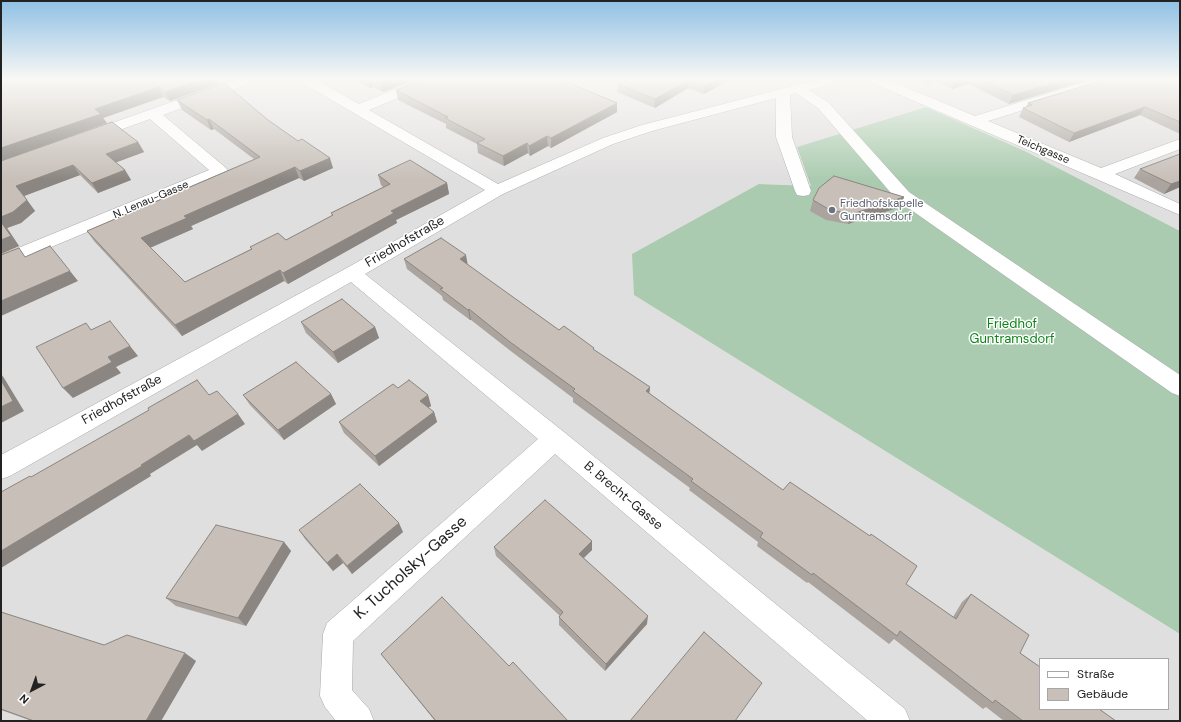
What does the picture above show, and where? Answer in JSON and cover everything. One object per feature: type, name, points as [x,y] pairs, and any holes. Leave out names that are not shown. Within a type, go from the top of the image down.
[{"type":"street","points":[[73,142],[157,113]]},
{"type":"street","points":[[364,113],[497,190]]},
{"type":"street","name":"Friedhofstraße","points":[[1,468],[352,273],[497,190],[608,141],[647,128],[705,113]]},
{"type":"street","points":[[787,113],[784,137],[803,191]]},
{"type":"street","points":[[830,113],[903,196],[1180,387]]},
{"type":"street","name":"Teichgasse","points":[[954,113],[1101,174],[1180,210]]},
{"type":"street","points":[[974,121],[1001,113]]},
{"type":"street","name":"N. Lenau-Gasse","points":[[1,262],[220,171],[153,114]]},
{"type":"street","points":[[1101,174],[1180,144]]},
{"type":"street","name":"B. Brecht-Gasse","points":[[352,273],[555,439],[893,721]]},
{"type":"street","name":"K. Tucholsky-Gasse","points":[[357,721],[336,696],[338,634],[555,439]]},
{"type":"shaded area","points":[[1,113],[908,113],[798,147],[812,186],[759,184],[634,295],[1180,634],[1180,721],[1,721]]},
{"type":"shaded area","points":[[837,113],[852,113],[841,116]]},
{"type":"shaded area","points":[[939,113],[1180,113],[1180,231],[1027,152]]},
{"type":"green space","name":"Friedhof Guntramsdorf","points":[[908,113],[939,113],[1027,152],[1180,231],[1180,634],[634,295],[632,254],[759,184],[811,186],[797,147]]},
{"type":"building","points":[[1,113],[99,113],[101,114],[1,148]]},
{"type":"building","points":[[196,113],[259,113],[298,141],[302,139],[330,158],[300,171],[295,167],[184,216],[187,218],[141,238],[185,282],[252,249],[250,247],[278,233],[286,240],[333,215],[331,213],[390,184],[378,175],[410,160],[447,183],[391,211],[394,213],[283,273],[280,270],[175,325],[87,231],[260,157],[209,119],[207,120]]},
{"type":"building","points":[[440,113],[599,113],[551,138],[547,136],[529,146],[527,143],[503,156],[477,143],[485,139],[445,118],[448,117]]},
{"type":"building","points":[[1033,113],[1129,113],[1074,133]]},
{"type":"building","points":[[1158,113],[1180,113],[1180,122]]},
{"type":"building","points":[[112,122],[138,142],[106,154],[125,170],[92,183],[73,165],[16,186],[27,200],[13,212],[1,217],[1,161]]},
{"type":"building","points":[[1180,154],[1180,181],[1171,184],[1140,169]]},
{"type":"building","points":[[834,176],[904,197],[852,214],[830,210],[813,200],[819,188]]},
{"type":"building","points":[[1,222],[11,236],[1,240]]},
{"type":"building","points":[[441,238],[466,255],[460,259],[559,330],[564,326],[594,348],[593,349],[650,387],[646,391],[783,490],[790,482],[870,536],[871,534],[917,566],[906,584],[956,619],[971,594],[1029,635],[1020,653],[1039,666],[1039,710],[1100,710],[1116,721],[1023,721],[995,700],[993,703],[900,631],[897,636],[813,573],[812,575],[760,537],[763,533],[691,481],[693,479],[573,391],[575,389],[440,289],[443,288],[404,259]]},
{"type":"building","points":[[50,246],[70,271],[1,301],[1,255],[19,248],[25,257]]},
{"type":"building","points":[[342,299],[375,327],[333,352],[301,322]]},
{"type":"building","points":[[110,321],[130,346],[108,357],[112,362],[63,388],[36,347],[86,323],[91,330]]},
{"type":"building","points":[[296,362],[331,394],[278,430],[243,395]]},
{"type":"building","points":[[1,380],[13,401],[1,407]]},
{"type":"building","points":[[197,380],[209,395],[217,391],[238,414],[194,441],[189,435],[141,465],[142,466],[1,551],[1,492],[30,476],[31,477],[149,410],[148,408]]},
{"type":"building","points":[[409,380],[428,395],[420,401],[434,412],[375,456],[339,422],[393,384],[398,388]]},
{"type":"building","points":[[360,484],[399,523],[347,566],[337,554],[327,563],[299,530]]},
{"type":"building","points":[[545,500],[592,541],[579,554],[648,616],[606,664],[559,617],[563,612],[494,547]]},
{"type":"building","points":[[216,525],[284,542],[238,618],[166,598]]},
{"type":"building","points":[[442,597],[509,666],[513,662],[568,721],[436,721],[381,654]]},
{"type":"building","points":[[1,612],[104,645],[127,635],[185,653],[146,721],[34,721],[1,709]]},
{"type":"building","points":[[704,632],[762,683],[735,721],[630,721]]},
{"type":"place","name":"Friedhofskapelle Guntramsdorf","points":[[832,210]]}]
